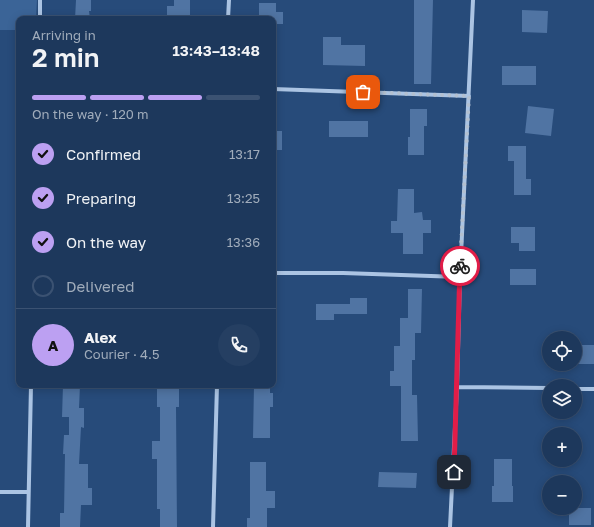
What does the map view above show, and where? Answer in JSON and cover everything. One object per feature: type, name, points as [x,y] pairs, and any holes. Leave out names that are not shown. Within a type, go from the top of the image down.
[{"type":"street","points":[[40,0],[40,16]]},
{"type":"street","points":[[228,16],[229,0]]},
{"type":"street","points":[[450,527],[473,0]]},
{"type":"street","points":[[276,89],[469,96]]},
{"type":"street","points":[[276,273],[343,273],[460,277]]},
{"type":"street","points":[[457,387],[542,388]]},
{"type":"street","points":[[28,527],[31,388]]},
{"type":"street","points":[[213,527],[216,388]]},
{"type":"street","points":[[582,389],[594,389]]},
{"type":"street","points":[[0,492],[28,492]]},
{"type":"shaded area","points":[[0,0],[37,0],[36,16],[16,16],[16,30],[0,30]]},
{"type":"building","points":[[76,0],[91,0],[90,16],[75,16]]},
{"type":"building","points":[[174,0],[190,0],[190,16],[167,16],[167,6],[174,6]]},
{"type":"building","points":[[414,0],[433,0],[431,84],[414,84]]},
{"type":"building","points":[[259,3],[276,3],[276,12],[283,12],[283,24],[276,24],[276,16],[259,16]]},
{"type":"building","points":[[522,10],[548,11],[547,33],[522,32]]},
{"type":"building","points":[[323,37],[341,37],[341,45],[365,45],[365,66],[323,65]]},
{"type":"building","points":[[502,66],[536,66],[536,85],[502,85]]},
{"type":"building","points":[[528,106],[554,109],[551,136],[525,133]]},
{"type":"building","points":[[410,109],[427,109],[427,126],[424,126],[424,155],[408,155],[408,137],[410,137]]},
{"type":"building","points":[[329,121],[368,121],[368,137],[329,137]]},
{"type":"building","points":[[276,131],[282,131],[282,150],[276,150]]},
{"type":"building","points":[[508,146],[526,146],[526,179],[531,179],[531,195],[514,195],[514,161],[508,161]]},
{"type":"building","points":[[398,189],[414,189],[414,213],[422,212],[423,220],[431,220],[431,233],[423,233],[423,254],[403,254],[403,233],[391,233],[391,221],[397,221]]},
{"type":"building","points":[[511,227],[535,227],[535,251],[519,251],[519,243],[511,243]]},
{"type":"building","points":[[510,269],[536,269],[536,285],[510,285]]},
{"type":"building","points":[[408,289],[422,289],[421,333],[415,333],[415,360],[412,360],[412,395],[417,395],[418,441],[401,441],[401,386],[390,386],[390,371],[394,371],[394,346],[400,346],[400,318],[408,318]]},
{"type":"building","points":[[350,298],[367,298],[367,314],[334,314],[334,320],[316,320],[316,304],[350,304]]},
{"type":"building","points":[[582,345],[594,345],[594,364],[582,364]]},
{"type":"building","points":[[63,388],[80,388],[79,408],[84,408],[84,428],[81,427],[79,464],[88,464],[88,488],[92,488],[92,505],[81,505],[80,527],[60,527],[60,513],[64,513],[64,435],[69,435],[69,417],[62,417]]},
{"type":"building","points":[[157,388],[179,388],[179,407],[176,407],[177,527],[160,527],[160,509],[157,509],[157,459],[152,459],[152,441],[160,441],[160,407],[157,407]]},
{"type":"building","points":[[254,388],[270,388],[270,393],[273,393],[273,407],[270,407],[270,438],[253,438]]},
{"type":"building","points":[[494,459],[512,459],[513,502],[492,502],[492,486],[494,486]]},
{"type":"building","points":[[250,462],[266,462],[266,491],[275,491],[275,508],[267,508],[267,527],[247,527],[247,518],[250,518]]},
{"type":"building","points":[[379,472],[417,473],[416,488],[378,487]]},
{"type":"building","points":[[582,508],[591,508],[591,525],[569,525],[569,515],[582,515]]},
{"type":"way so far","points":[[363,92],[469,96],[460,266]]},
{"type":"route","points":[[454,472],[460,266]]}]
